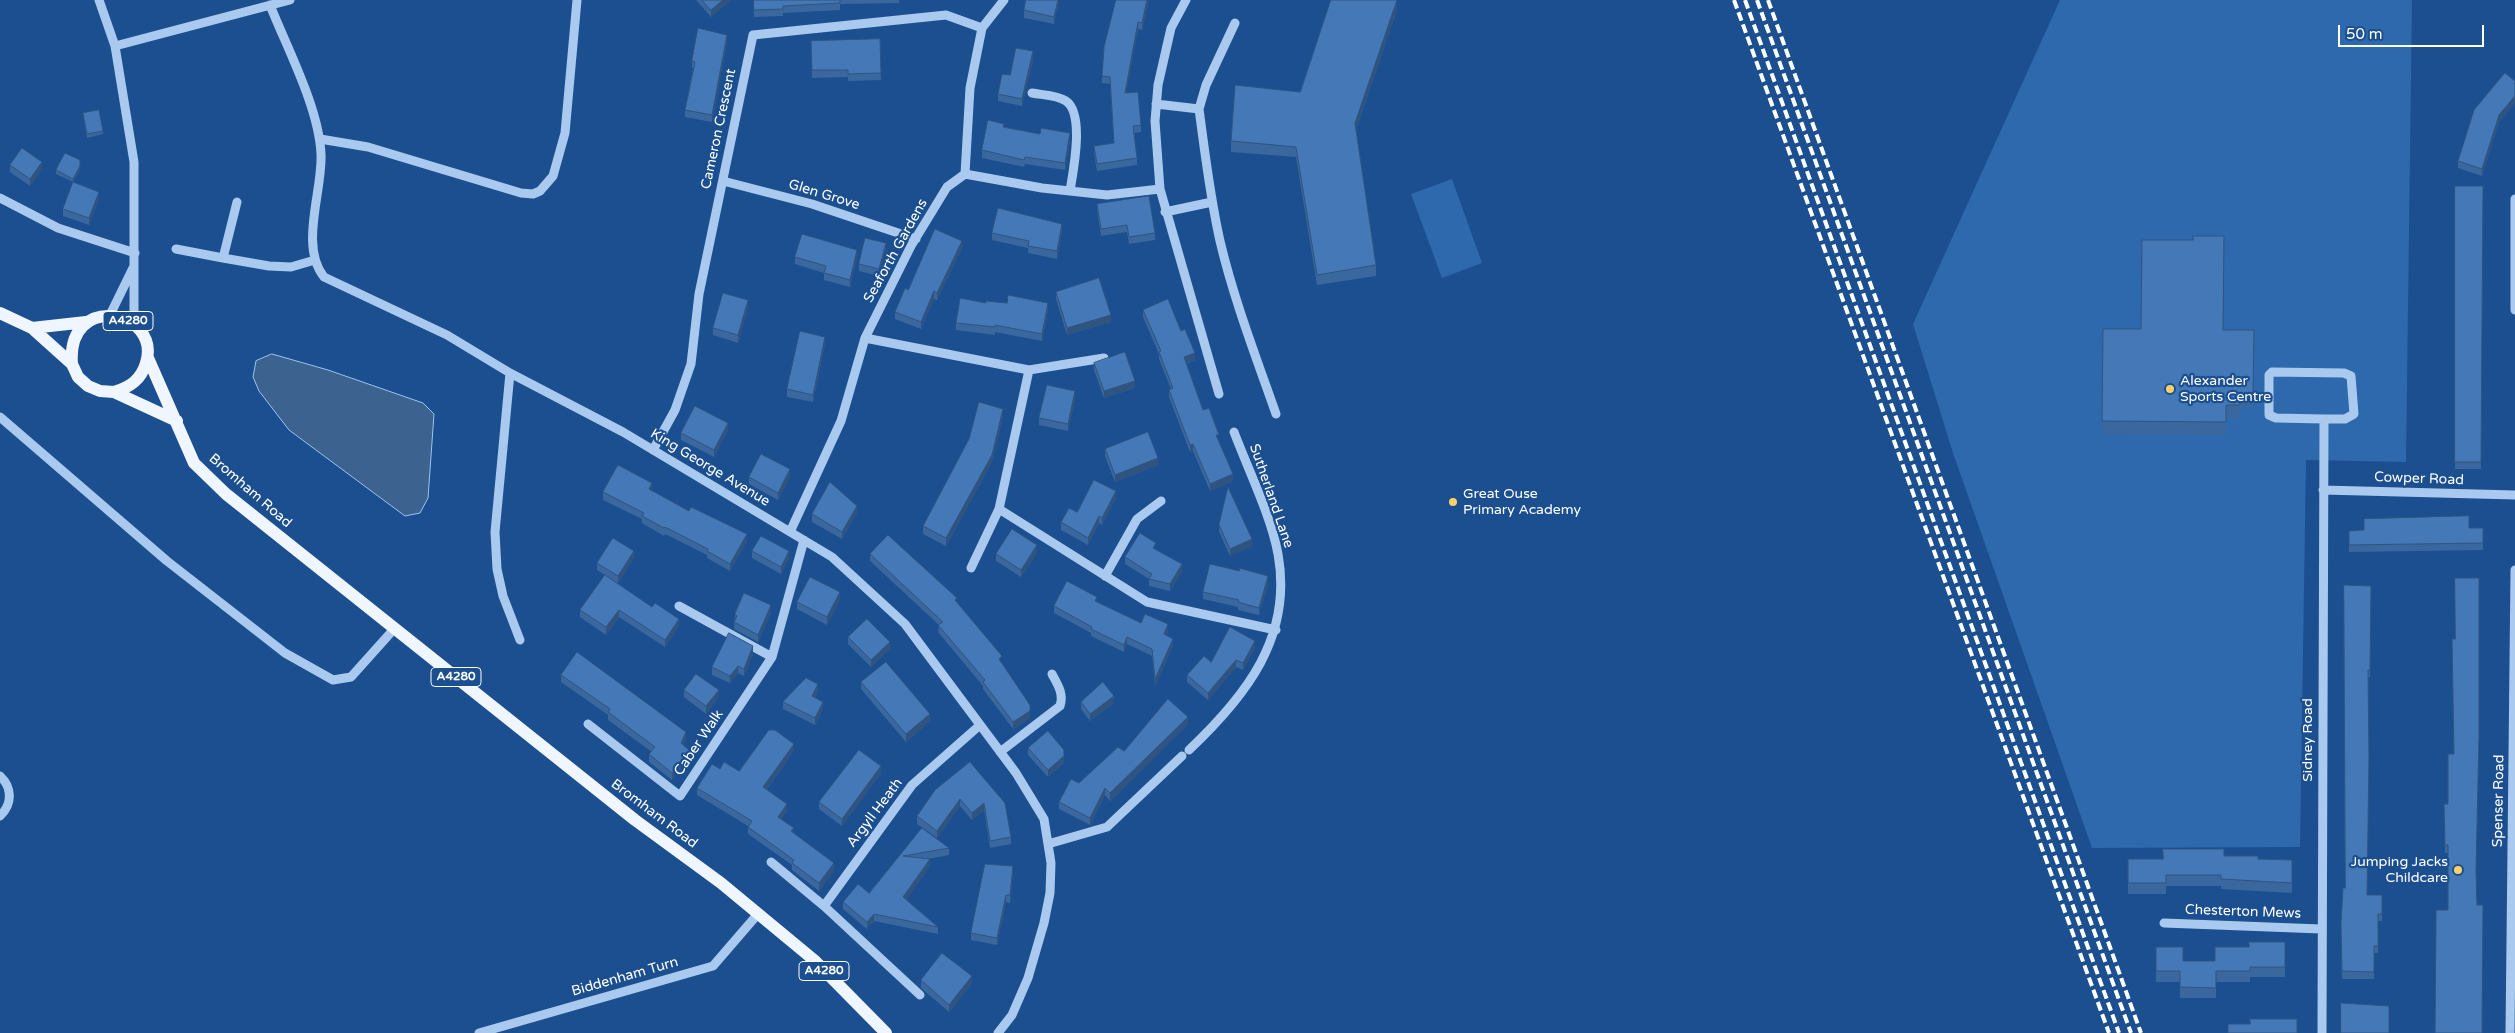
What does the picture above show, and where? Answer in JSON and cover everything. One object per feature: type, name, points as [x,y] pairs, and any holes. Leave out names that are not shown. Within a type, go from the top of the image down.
[{"type":"main road","points":[[0,313],[32,328],[72,364],[78,376],[88,386],[100,391],[114,392],[177,421]]},
{"type":"main road","name":"A4280","points":[[32,328],[86,322],[98,316],[110,315],[123,317],[134,324],[142,333],[147,345],[148,358],[177,421]]},
{"type":"main road","name":"A4280","points":[[72,364],[70,348],[76,334],[86,322]]},
{"type":"main road","points":[[114,392],[126,388],[137,381],[144,370],[148,358]]},
{"type":"main road","name":"Bromham Road","points":[[177,421],[194,463],[220,487],[394,629],[635,820],[721,883],[757,915],[814,960],[886,1033]]},
{"type":"street","points":[[99,0],[115,46],[134,162],[134,324]]},
{"type":"street","points":[[115,46],[290,0]]},
{"type":"street","points":[[320,139],[368,147],[521,193],[532,194],[540,191],[553,176],[564,133],[577,0]]},
{"type":"street","points":[[1004,0],[982,28],[970,88],[965,174],[1106,195],[1160,189]]},
{"type":"street","points":[[1186,0],[1170,28],[1156,104],[1155,120],[1160,189],[1165,212],[1219,394]]},
{"type":"street","name":"King George Avenue","points":[[270,5],[304,90],[320,139],[321,156],[312,232],[315,260],[320,273],[328,281],[446,336],[510,373],[653,450],[832,557],[905,624],[1000,752],[1044,819],[1051,863],[1050,893],[1044,923],[1028,978],[1012,1016],[998,1033]]},
{"type":"street","name":"Cameron Crescent","points":[[653,450],[675,410],[691,364],[700,294],[753,35],[946,16],[982,28]]},
{"type":"street","points":[[1235,23],[1206,85],[1199,109],[1212,202],[1220,240],[1246,328],[1276,414]]},
{"type":"street","points":[[1032,93],[1057,97],[1067,102],[1072,109],[1076,147],[1070,191]]},
{"type":"street","points":[[1156,104],[1199,109]]},
{"type":"street","name":"Seaforth Gardens","points":[[790,532],[841,421],[865,338],[916,239],[947,187],[965,174]]},
{"type":"street","name":"Glen Grove","points":[[723,181],[812,204],[916,239]]},
{"type":"street","points":[[0,198],[58,228],[135,253]]},
{"type":"street","points":[[2515,199],[2515,310]]},
{"type":"street","points":[[223,258],[236,202]]},
{"type":"street","points":[[1165,212],[1212,202]]},
{"type":"street","points":[[176,249],[269,266],[291,267],[315,260]]},
{"type":"street","points":[[110,315],[134,266]]},
{"type":"street","points":[[865,338],[1029,370],[1104,358]]},
{"type":"street","points":[[971,568],[999,509],[1029,370]]},
{"type":"street","points":[[2272,372],[2344,373],[2351,376],[2354,414],[2345,419],[2324,419],[2276,418],[2269,416],[2269,375],[2272,372]]},
{"type":"street","points":[[510,373],[495,532],[498,569],[503,596],[520,640]]},
{"type":"street","points":[[0,417],[168,562],[285,653],[333,680],[351,678],[394,629]]},
{"type":"street","name":"Sidney Road","points":[[2322,1033],[2324,419]]},
{"type":"street","name":"Sutherland Lane","points":[[1048,844],[1107,827],[1186,753],[1222,718],[1239,697],[1256,671],[1276,630],[1281,585],[1278,554],[1234,432]]},
{"type":"street","name":"Cowper Road","points":[[2323,490],[2515,495]]},
{"type":"street","points":[[1105,576],[1137,519],[1161,501]]},
{"type":"street","points":[[999,509],[1147,602],[1276,630]]},
{"type":"street","name":"Caber Walk","points":[[588,724],[680,796],[772,657],[804,540]]},
{"type":"street","name":"Spenser Road","points":[[2510,1033],[2515,570]]},
{"type":"street","points":[[679,606],[772,657]]},
{"type":"street","points":[[1000,752],[1060,706],[1062,700],[1061,690],[1052,674]]},
{"type":"street","name":"Argyll Heath","points":[[824,906],[912,785],[980,725]]},
{"type":"street","points":[[0,776],[9,788],[10,796],[8,804],[0,816]]},
{"type":"street","points":[[771,862],[824,906],[920,994]]},
{"type":"street","name":"Biddenham Turn","points":[[479,1033],[713,966],[757,915]]},
{"type":"street","name":"Chesterton Mews","points":[[2164,923],[2321,929]]},
{"type":"shaded area","name":"Alexander Sports Centre","points":[[2060,0],[2412,0],[2406,462],[2306,460],[2300,847],[2092,848],[1953,453],[1913,324]]},
{"type":"shaded area","points":[[1452,179],[1482,263],[1442,278],[1411,194]]},
{"type":"shaded area","points":[[272,354],[328,370],[423,403],[434,414],[428,498],[420,513],[405,516],[289,430],[259,391],[253,377],[256,361]]},
{"type":"building","points":[[702,0],[723,0],[711,10]]},
{"type":"building","points":[[754,0],[840,0],[840,3],[783,6],[783,9],[754,10]]},
{"type":"building","points":[[1026,0],[1058,0],[1054,17],[1024,10]]},
{"type":"building","points":[[1116,0],[1147,0],[1142,23],[1138,22],[1125,93],[1138,92],[1141,125],[1133,126],[1137,158],[1097,164],[1094,146],[1114,143],[1110,77],[1102,76],[1104,47]]},
{"type":"building","points":[[1331,0],[1397,0],[1355,123],[1376,265],[1317,275],[1296,147],[1231,141],[1235,85],[1300,92]]},
{"type":"building","points":[[698,28],[727,35],[712,115],[685,110],[695,62],[692,61]]},
{"type":"building","points":[[880,39],[881,73],[848,74],[848,70],[812,70],[811,41]]},
{"type":"building","points":[[1016,48],[1033,51],[1022,99],[998,94],[1002,74],[1010,75]]},
{"type":"building","points":[[2505,73],[2515,81],[2515,96],[2499,115],[2482,169],[2458,161],[2474,110]]},
{"type":"building","points":[[99,110],[103,131],[87,134],[83,113]]},
{"type":"building","points":[[988,120],[1004,124],[1003,127],[1040,134],[1041,128],[1070,133],[1065,163],[1025,157],[1024,160],[982,150]]},
{"type":"building","points":[[22,148],[42,162],[30,179],[10,165]]},
{"type":"building","points":[[65,153],[80,160],[80,166],[73,179],[56,170]]},
{"type":"building","points":[[73,182],[99,192],[89,218],[63,209]]},
{"type":"building","points":[[2455,186],[2483,186],[2481,462],[2455,462]]},
{"type":"building","points":[[1149,196],[1155,233],[1129,237],[1127,225],[1101,229],[1097,204]]},
{"type":"building","points":[[998,208],[1062,224],[1057,251],[1028,246],[1029,241],[992,233]]},
{"type":"building","points":[[935,229],[962,241],[937,293],[934,291],[921,322],[895,312],[905,288],[908,290]]},
{"type":"building","points":[[802,234],[857,250],[850,280],[824,273],[826,266],[795,257]]},
{"type":"building","points":[[2193,236],[2224,236],[2223,330],[2254,330],[2253,394],[2240,394],[2240,405],[2226,405],[2226,422],[2102,421],[2103,329],[2141,329],[2142,240],[2193,240]]},
{"type":"building","points":[[865,238],[886,243],[879,269],[859,264]]},
{"type":"building","points":[[1099,278],[1111,315],[1067,328],[1056,292]]},
{"type":"building","points":[[723,293],[748,300],[738,335],[713,328]]},
{"type":"building","points":[[1008,295],[1048,303],[1042,334],[995,325],[995,327],[956,323],[960,298],[986,303],[986,301],[1007,303]]},
{"type":"building","points":[[1168,299],[1181,331],[1185,329],[1195,353],[1184,357],[1203,410],[1209,408],[1219,435],[1216,435],[1233,474],[1210,484],[1193,444],[1190,445],[1169,390],[1173,388],[1159,352],[1161,351],[1143,310]]},
{"type":"building","points":[[800,331],[825,337],[813,395],[787,389]]},
{"type":"building","points":[[1125,352],[1135,381],[1104,391],[1094,363]]},
{"type":"building","points":[[1047,385],[1075,391],[1068,424],[1039,418]]},
{"type":"building","points":[[979,402],[1003,409],[992,455],[946,538],[923,526],[969,439]]},
{"type":"building","points":[[695,406],[728,423],[714,450],[681,433]]},
{"type":"building","points":[[1148,432],[1158,458],[1115,475],[1105,449]]},
{"type":"building","points":[[761,454],[790,469],[778,493],[749,477]]},
{"type":"building","points":[[618,465],[652,483],[649,489],[689,511],[691,507],[747,534],[730,564],[707,551],[708,549],[664,528],[642,516],[644,513],[603,492]]},
{"type":"building","points":[[1094,480],[1116,491],[1102,518],[1099,516],[1088,538],[1061,522],[1069,508],[1077,512]]},
{"type":"building","points":[[830,482],[857,506],[842,532],[812,514]]},
{"type":"building","points":[[1228,487],[1252,539],[1230,549],[1219,525]]},
{"type":"building","points":[[2469,516],[2469,528],[2483,528],[2483,543],[2349,545],[2349,531],[2364,530],[2364,519]]},
{"type":"building","points":[[1012,529],[1037,545],[1021,570],[996,554]]},
{"type":"building","points":[[1140,533],[1156,543],[1153,548],[1182,564],[1170,584],[1149,579],[1152,574],[1125,557]]},
{"type":"building","points":[[888,535],[957,598],[955,600],[1002,656],[999,659],[1030,705],[1030,711],[1013,722],[983,682],[985,680],[938,625],[943,622],[870,554]]},
{"type":"building","points":[[761,536],[789,551],[781,567],[752,551]]},
{"type":"building","points":[[613,538],[634,551],[618,576],[597,563]]},
{"type":"building","points":[[1210,564],[1240,571],[1239,568],[1268,576],[1259,608],[1238,602],[1239,600],[1203,592]]},
{"type":"building","points":[[605,575],[652,607],[655,603],[679,619],[665,640],[619,610],[606,627],[580,610]]},
{"type":"building","points":[[810,577],[840,592],[827,617],[797,602]]},
{"type":"building","points":[[2455,578],[2479,578],[2479,737],[2476,871],[2477,905],[2483,905],[2482,1033],[2435,1033],[2436,910],[2448,910],[2448,845],[2445,845],[2444,804],[2448,804],[2448,754],[2454,754],[2452,639],[2455,639]]},
{"type":"building","points":[[1067,581],[1097,597],[1095,601],[1141,623],[1145,614],[1168,624],[1164,634],[1173,639],[1155,679],[1152,649],[1127,637],[1124,645],[1091,629],[1092,627],[1054,606]]},
{"type":"building","points":[[2344,585],[2371,586],[2370,670],[2368,670],[2367,895],[2382,895],[2382,914],[2378,914],[2378,946],[2374,946],[2374,972],[2342,971],[2341,924],[2343,888],[2345,888]]},
{"type":"building","points":[[744,593],[771,605],[758,635],[734,622],[737,616],[735,614]]},
{"type":"building","points":[[867,619],[890,642],[871,660],[848,637]]},
{"type":"building","points":[[1230,627],[1255,641],[1243,663],[1236,660],[1208,693],[1187,675],[1204,656],[1211,662]]},
{"type":"building","points":[[729,633],[753,646],[744,669],[738,666],[730,676],[712,667]]},
{"type":"building","points":[[577,652],[686,732],[681,743],[690,751],[672,773],[649,754],[655,747],[608,712],[610,709],[561,675]]},
{"type":"building","points":[[886,662],[930,714],[906,734],[861,682]]},
{"type":"building","points":[[696,674],[719,690],[706,706],[684,690]]},
{"type":"building","points":[[806,678],[818,684],[812,696],[823,702],[815,718],[783,702]]},
{"type":"building","points":[[1103,682],[1114,696],[1090,714],[1081,702]]},
{"type":"building","points":[[1168,699],[1188,717],[1110,793],[1105,788],[1090,818],[1059,802],[1071,779],[1079,783],[1118,747],[1124,751]]},
{"type":"building","points":[[769,730],[775,730],[794,744],[763,787],[787,804],[778,817],[794,828],[791,831],[834,863],[819,883],[792,863],[794,860],[748,827],[752,821],[697,788],[712,764],[720,769],[724,762],[739,771]]},
{"type":"building","points":[[1048,731],[1064,750],[1064,756],[1048,770],[1028,748]]},
{"type":"building","points":[[859,750],[881,766],[842,819],[819,802]]},
{"type":"building","points":[[970,762],[1005,803],[1011,837],[990,841],[984,803],[972,813],[960,799],[937,831],[917,816],[935,790]]},
{"type":"building","points":[[922,828],[949,848],[903,856],[930,859],[903,897],[938,927],[874,914],[867,922],[843,902],[858,884],[869,893]]},
{"type":"building","points":[[2163,849],[2224,849],[2224,856],[2258,856],[2258,859],[2292,860],[2292,883],[2221,879],[2221,875],[2166,875],[2166,883],[2128,883],[2128,859],[2163,859]]},
{"type":"building","points":[[985,864],[1013,866],[1010,895],[1006,895],[997,938],[971,933]]},
{"type":"building","points":[[2249,942],[2285,942],[2285,967],[2250,967],[2250,971],[2216,971],[2216,988],[2180,987],[2180,971],[2156,971],[2156,947],[2183,947],[2183,961],[2215,961],[2215,947],[2249,947]]},
{"type":"building","points":[[942,953],[972,976],[949,1005],[921,980]]},
{"type":"building","points":[[2341,1003],[2389,1006],[2389,1033],[2341,1033]]},
{"type":"building","points":[[2250,1019],[2297,1019],[2297,1033],[2228,1033],[2228,1024],[2250,1024]]},
{"type":"railway","points":[[1734,0],[2109,1033]]},
{"type":"railway","points":[[1745,0],[2119,1033]]},
{"type":"railway","points":[[1757,0],[2131,1033]]},
{"type":"railway","points":[[1768,0],[2141,1033]]},
{"type":"place","name":"Alexander Sports Centre","points":[[2170,389]]},
{"type":"place","name":"Great Ouse Primary Academy","points":[[1453,502]]},
{"type":"place","name":"Jumping Jacks Childcare","points":[[2458,870]]}]
